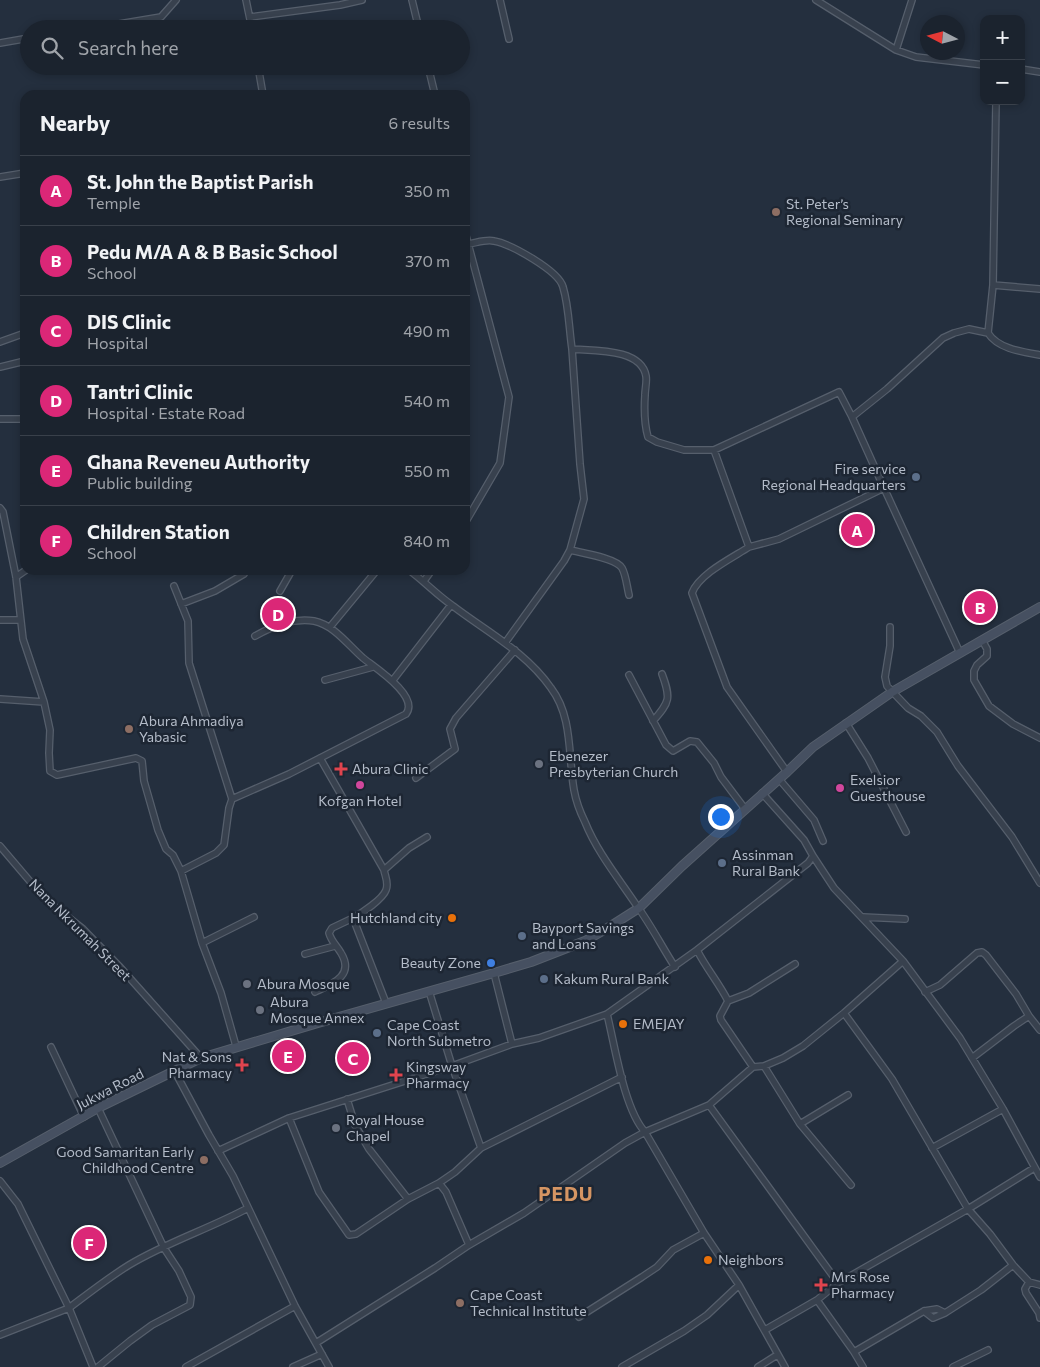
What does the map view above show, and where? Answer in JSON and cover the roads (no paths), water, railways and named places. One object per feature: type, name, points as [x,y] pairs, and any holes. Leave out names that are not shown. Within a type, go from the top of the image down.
[{"type":"main road","name":"Jukwa Road","points":[[0,1163],[98,1108],[200,1058],[531,962],[585,941],[638,908],[813,747],[892,692],[1040,607]]},
{"type":"street","points":[[143,20],[161,17],[176,0]]},
{"type":"street","points":[[246,0],[250,20]]},
{"type":"street","points":[[250,17],[362,0]]},
{"type":"street","points":[[412,0],[417,20]]},
{"type":"street","points":[[500,0],[509,39]]},
{"type":"street","points":[[816,0],[896,50],[916,57],[980,65]]},
{"type":"street","points":[[896,50],[912,0]]},
{"type":"street","points":[[0,43],[20,40]]},
{"type":"street","points":[[1025,70],[1040,72]]},
{"type":"street","points":[[260,75],[262,90]]},
{"type":"street","points":[[430,75],[432,90]]},
{"type":"street","points":[[996,105],[993,285],[988,333],[992,340],[999,345],[1040,354]]},
{"type":"street","points":[[0,177],[20,174]]},
{"type":"street","points":[[470,244],[495,241],[528,257],[554,274],[563,286],[572,349],[584,499],[579,525],[570,550],[505,643]]},
{"type":"street","points":[[470,251],[509,396],[500,463],[470,514]]},
{"type":"street","points":[[993,285],[1040,289]]},
{"type":"street","points":[[852,417],[888,389],[943,338],[969,329],[988,333]]},
{"type":"street","points":[[0,342],[20,335]]},
{"type":"street","points":[[572,349],[613,352],[636,360],[646,375],[644,424],[648,437],[657,442],[684,450],[714,450],[839,392],[960,653]]},
{"type":"street","points":[[0,367],[20,362]]},
{"type":"street","points":[[0,419],[20,418]]},
{"type":"street","points":[[714,450],[749,547]]},
{"type":"street","points":[[787,772],[728,687],[692,593],[695,585],[723,563],[749,547],[779,539],[884,488]]},
{"type":"street","points":[[0,508],[3,512],[16,577],[22,639],[44,702],[50,730],[50,771],[57,775],[136,758],[142,761],[144,781],[158,830],[166,849],[173,855],[181,871],[202,943],[222,993],[236,1046]]},
{"type":"street","points":[[570,550],[618,563],[622,569],[629,595]]},
{"type":"street","points":[[16,577],[20,574]]},
{"type":"street","points":[[180,604],[215,591],[242,575]]},
{"type":"street","points":[[280,591],[289,575]]},
{"type":"street","points":[[330,627],[373,575]]},
{"type":"street","points":[[416,575],[451,605],[516,650],[533,665],[548,683],[563,710],[569,740],[574,791],[585,824],[615,875],[675,967]]},
{"type":"street","points":[[424,581],[428,575]]},
{"type":"street","points":[[174,586],[188,621],[189,663],[232,799],[224,845],[216,852],[181,871]]},
{"type":"street","points":[[393,680],[451,605]]},
{"type":"street","points":[[0,620],[20,620]]},
{"type":"street","points":[[232,799],[273,782],[406,714],[410,710],[410,706],[393,680],[373,667],[330,627],[316,622],[291,622],[275,625],[255,636]]},
{"type":"street","points":[[890,627],[890,646],[885,676],[887,686],[908,708],[921,716],[937,732],[958,766],[1012,837],[1040,883]]},
{"type":"street","points":[[982,640],[987,649],[987,656],[974,671],[974,680],[989,706],[1013,724],[1040,738]]},
{"type":"street","points":[[416,778],[454,751],[456,746],[450,733],[450,728],[456,718],[516,650]]},
{"type":"street","points":[[325,680],[373,667]]},
{"type":"street","points":[[653,720],[666,705],[669,692],[662,674]]},
{"type":"street","points":[[629,676],[666,745],[670,749],[677,750],[693,741],[702,747],[745,809]]},
{"type":"street","points":[[0,699],[44,702]]},
{"type":"street","points":[[846,723],[868,758],[906,832]]},
{"type":"street","points":[[315,992],[336,982],[344,972],[345,962],[329,933],[332,928],[353,918],[383,896],[387,883],[384,870],[320,758]]},
{"type":"street","points":[[778,779],[814,820],[823,841]]},
{"type":"street","points":[[762,793],[804,840],[834,888],[864,917],[903,961],[960,1038],[1003,1109],[1040,1178]]},
{"type":"street","points":[[384,870],[409,848],[427,837]]},
{"type":"street","name":"Nana Nkrumah Street","points":[[0,846],[45,899],[83,929],[120,966],[200,1058]]},
{"type":"street","points":[[218,1152],[288,1118],[452,1066],[512,1044],[539,1038],[607,1014],[675,967],[808,864],[813,856]]},
{"type":"street","points":[[202,943],[254,917]]},
{"type":"street","points":[[864,917],[906,919]]},
{"type":"street","points":[[353,918],[386,1003]]},
{"type":"street","points":[[305,954],[335,946]]},
{"type":"street","points":[[697,950],[705,966],[719,983],[728,1001]]},
{"type":"street","points":[[925,992],[940,985],[977,953],[982,952],[1016,994],[1040,1030]]},
{"type":"street","points":[[316,1343],[469,1245],[524,1213],[625,1143],[645,1132],[709,1105],[753,1067],[764,1066],[784,1058],[803,1046],[903,961]]},
{"type":"street","points":[[753,1067],[720,1016],[728,1001],[748,993],[795,964]]},
{"type":"street","points":[[494,973],[512,1044]]},
{"type":"street","points":[[429,991],[452,1066],[481,1148]]},
{"type":"street","points":[[844,1013],[892,1079],[968,1209],[1029,1282],[1040,1285]]},
{"type":"street","points":[[607,1014],[633,1115],[645,1132],[704,1233],[739,1285],[785,1367]]},
{"type":"street","points":[[972,1058],[1029,1016]]},
{"type":"street","points":[[51,1047],[84,1117]]},
{"type":"street","points":[[764,1066],[800,1124],[851,1185]]},
{"type":"street","points":[[174,1070],[233,1176],[294,1306],[328,1367]]},
{"type":"street","points":[[288,1118],[319,1192],[348,1235],[356,1234],[408,1199],[455,1172],[481,1148],[622,1077]]},
{"type":"street","points":[[800,1124],[848,1095]]},
{"type":"street","points":[[347,1099],[355,1126],[369,1149],[408,1199]]},
{"type":"street","points":[[709,1105],[838,1283]]},
{"type":"street","points":[[98,1108],[164,1248],[179,1271],[191,1297],[190,1305],[152,1325],[98,1367]]},
{"type":"street","points":[[932,1148],[1003,1109]]},
{"type":"street","points":[[765,1330],[817,1300],[838,1283],[968,1209],[1034,1168]]},
{"type":"street","points":[[0,1180],[18,1204],[70,1308],[93,1367]]},
{"type":"street","points":[[439,1182],[446,1192],[469,1245]]},
{"type":"street","points":[[0,1335],[70,1308],[130,1265],[248,1208]]},
{"type":"street","points":[[579,1317],[657,1267],[673,1250],[704,1233]]},
{"type":"street","points":[[924,1310],[933,1318],[938,1318],[981,1290],[1013,1265]]},
{"type":"street","points":[[1029,1282],[1025,1289],[1026,1293],[1040,1318]]},
{"type":"street","points":[[622,1367],[684,1331],[707,1315],[739,1285]]},
{"type":"street","points":[[817,1300],[863,1367]]},
{"type":"street","points":[[186,1367],[294,1306]]},
{"type":"street","points":[[854,1352],[924,1310],[937,1309],[946,1313]]},
{"type":"street","points":[[953,1367],[988,1350]]},
{"type":"street","points":[[293,1367],[322,1354]]},
{"type":"street","points":[[758,1367],[777,1355]]},
{"type":"place","name":"St. Peter’s Regional Seminary","points":[[776,212]]},
{"type":"place","name":"Fire service Regional Headquarters","points":[[916,477]]},
{"type":"place","name":"St. John the Baptist Parish","points":[[857,530]]},
{"type":"place","name":"Pedu M/A A & B Basic School","points":[[980,607]]},
{"type":"place","name":"Tantri Clinic","points":[[278,614]]},
{"type":"place","name":"Abura Ahmadiya Yabasic","points":[[129,729]]},
{"type":"place","name":"Ebenezer Presbyterian Church","points":[[539,764]]},
{"type":"place","name":"Abura Clinic","points":[[341,769]]},
{"type":"place","name":"Kofgan Hotel","points":[[360,785]]},
{"type":"place","name":"Exelsior Guesthouse","points":[[840,788]]},
{"type":"place","name":"Assinman Rural Bank","points":[[722,863]]},
{"type":"place","name":"Hutchland city","points":[[452,918]]},
{"type":"place","name":"Bayport Savings and Loans","points":[[522,936]]},
{"type":"place","name":"Beauty Zone","points":[[491,963]]},
{"type":"place","name":"Kakum Rural Bank","points":[[544,979]]},
{"type":"place","name":"Abura Mosque","points":[[247,984]]},
{"type":"place","name":"Abura Mosque Annex","points":[[260,1010]]},
{"type":"place","name":"EMEJAY","points":[[623,1024]]},
{"type":"place","name":"Cape Coast North Submetro","points":[[377,1033]]},
{"type":"place","name":"Ghana Reveneu Authority","points":[[288,1056]]},
{"type":"place","name":"DIS Clinic","points":[[353,1058]]},
{"type":"place","name":"Nat & Sons Pharmacy","points":[[242,1065]]},
{"type":"place","name":"Kingsway Pharmacy","points":[[396,1075]]},
{"type":"place","name":"Royal House Chapel","points":[[336,1128]]},
{"type":"place","name":"Good Samaritan Early Childhood Centre","points":[[204,1160]]},
{"type":"place","name":"Children Station","points":[[89,1243]]},
{"type":"place","name":"Neighbors","points":[[708,1260]]},
{"type":"place","name":"Mrs Rose Pharmacy","points":[[821,1285]]},
{"type":"place","name":"Cape Coast Technical Institute","points":[[460,1303]]},
{"type":"district","name":"PEDU","points":[[566,1194]]}]
